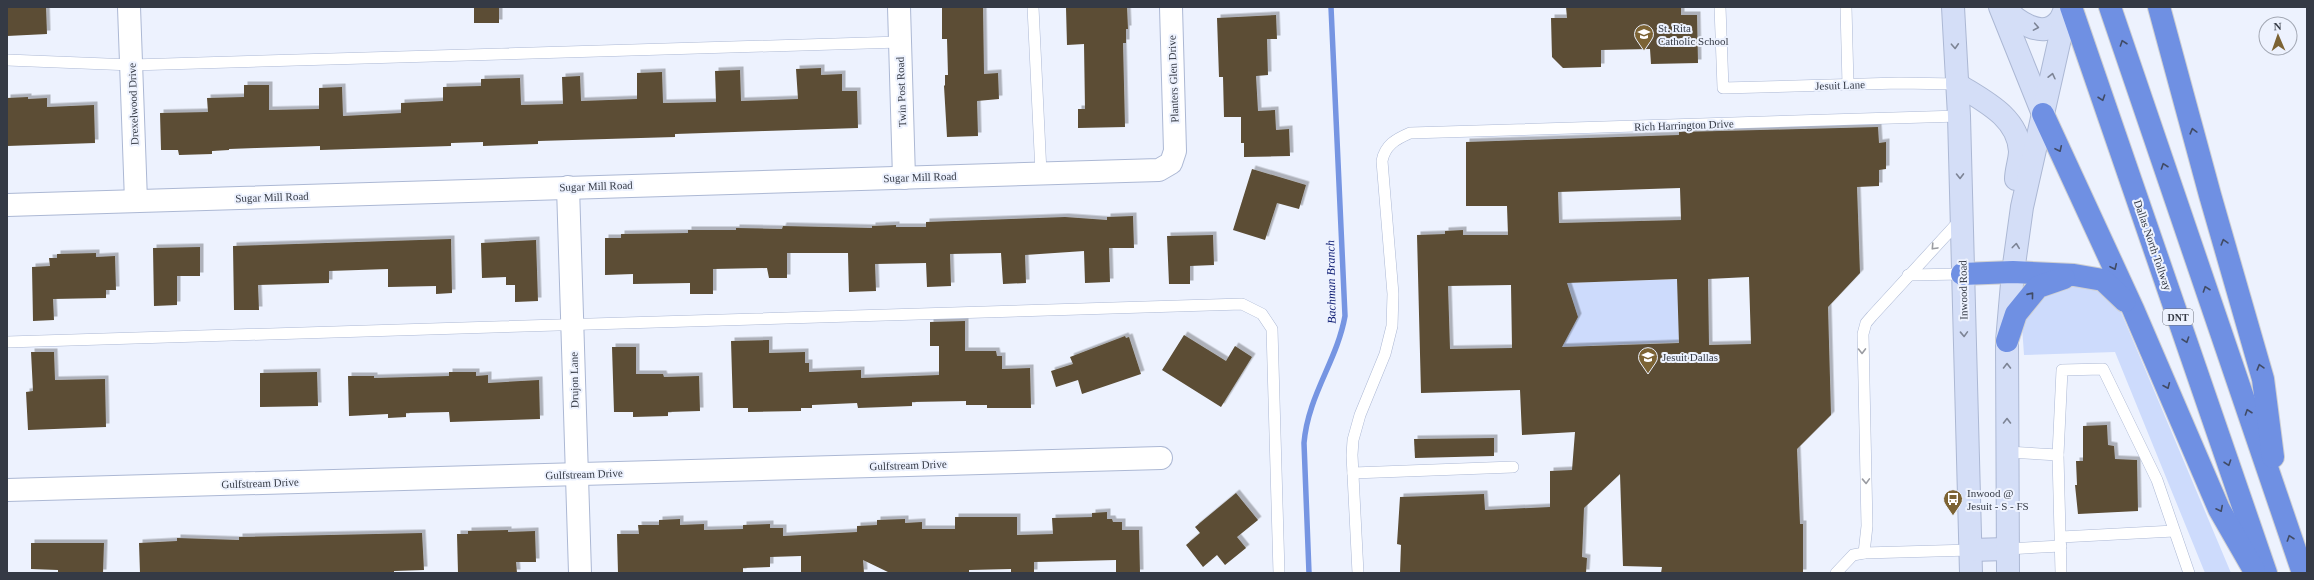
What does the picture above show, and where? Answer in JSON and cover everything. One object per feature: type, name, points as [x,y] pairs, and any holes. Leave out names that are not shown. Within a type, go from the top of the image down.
[{"type":"highway","name":"Dallas North Tollway","points":[[2071,7],[2266,573]]},
{"type":"highway","points":[[2110,7],[2303,573]]},
{"type":"highway","points":[[2159,7],[2208,188],[2263,379],[2278,502]]},
{"type":"highway","points":[[2043,114],[2133,309],[2219,508],[2256,573]]},
{"type":"highway","points":[[1962,274],[2013,272],[2074,275],[2103,280],[2133,309]]},
{"type":"highway","points":[[2007,341],[2016,314],[2038,287],[2074,275]]},
{"type":"main road","name":"Inwood Road","points":[[1953,7],[1959,116],[1971,573]]},
{"type":"main road","points":[[2000,7],[2043,114]]},
{"type":"main road","points":[[2004,7],[2018,21],[2032,28],[2043,29],[2059,22],[2067,7]]},
{"type":"main road","points":[[2008,573],[2007,341],[2013,272],[2022,207],[2067,7]]},
{"type":"main road","points":[[1957,84],[1998,111],[2012,127],[2020,152],[2016,178],[2022,207]]},
{"type":"main road","points":[[1971,550],[2007,549]]},
{"type":"street","name":"Drexelwood Drive","points":[[129,7],[136,201]]},
{"type":"street","name":"Twin Post Road","points":[[899,7],[904,178]]},
{"type":"street","name":"Planters Glen Drive","points":[[1171,7],[1175,151]]},
{"type":"street","name":"Sugar Mill Road","points":[[7,205],[1159,170],[1171,163],[1175,151]]},
{"type":"street","name":"Drujon Lane","points":[[568,187],[580,573]]},
{"type":"street","name":"Gulfstream Drive","points":[[7,490],[1161,458]]},
{"type":"lane","points":[[1033,7],[1041,173]]},
{"type":"lane","name":"Jesuit Lane","points":[[1720,7],[1723,88],[1957,84]]},
{"type":"lane","points":[[1846,7],[1848,85]]},
{"type":"lane","points":[[7,60],[132,65],[900,42]]},
{"type":"lane","name":"Rich Harrington Drive","points":[[1353,473],[1352,455],[1356,427],[1384,354],[1392,326],[1393,294],[1382,161],[1384,152],[1388,146],[1400,137],[1410,133],[1959,116]]},
{"type":"lane","points":[[1864,553],[1867,526],[1863,334],[1866,323],[1908,275],[1961,219]]},
{"type":"lane","points":[[1908,275],[1962,274]]},
{"type":"lane","points":[[7,342],[1242,304],[1262,314],[1272,329],[1279,573]]},
{"type":"lane","points":[[2061,573],[2058,455],[2062,370],[2102,369],[2157,480],[2189,573]]},
{"type":"lane","points":[[2007,452],[2058,455]]},
{"type":"lane","points":[[1358,573],[1353,473],[1513,467]]},
{"type":"lane","points":[[2007,549],[2174,531]]},
{"type":"lane","points":[[1836,573],[1853,555],[1864,553],[1971,550]]},
{"type":"shaded area","points":[[1681,279],[1683,342],[1562,347],[1561,283]]},
{"type":"shaded area","points":[[2066,283],[2098,290],[2109,298],[2121,312],[2231,573],[2205,573],[2115,352],[2024,355],[2022,326],[2037,297]]},
{"type":"building","points":[[7,7],[46,7],[47,34],[7,36]]},
{"type":"building","points":[[474,7],[499,7],[499,23],[474,23]]},
{"type":"building","points":[[942,7],[983,7],[984,74],[998,73],[999,99],[977,101],[978,136],[947,137],[944,86],[945,75],[948,75],[947,39],[942,39]]},
{"type":"building","points":[[1127,7],[1128,29],[1126,29],[1126,43],[1123,43],[1125,127],[1078,128],[1078,109],[1085,109],[1084,44],[1067,45],[1066,8]]},
{"type":"building","points":[[1566,7],[1681,7],[1681,15],[1697,15],[1698,63],[1651,64],[1650,49],[1601,50],[1601,67],[1563,68],[1552,57],[1551,18],[1567,18]]},
{"type":"building","points":[[1276,15],[1277,39],[1267,39],[1268,75],[1256,76],[1258,111],[1275,110],[1276,130],[1289,129],[1290,156],[1244,157],[1244,143],[1241,143],[1241,117],[1224,117],[1223,77],[1219,77],[1217,18]]},
{"type":"building","points":[[821,68],[821,75],[842,74],[842,91],[857,91],[858,128],[675,134],[675,137],[538,141],[538,144],[483,146],[483,142],[451,143],[451,146],[320,150],[320,146],[229,149],[212,151],[212,154],[179,155],[178,150],[161,150],[160,113],[208,112],[207,98],[244,97],[244,85],[269,85],[269,110],[319,109],[319,88],[342,87],[343,116],[401,113],[401,103],[443,101],[443,87],[481,86],[481,79],[520,78],[521,105],[563,104],[562,77],[580,76],[581,101],[637,99],[637,73],[662,72],[663,103],[716,102],[715,71],[740,70],[741,101],[798,99],[796,69]]},
{"type":"building","points":[[28,97],[28,99],[47,98],[47,107],[94,105],[95,143],[7,146],[7,98]]},
{"type":"building","points":[[1878,127],[1879,143],[1886,142],[1886,169],[1879,170],[1879,186],[1857,187],[1860,273],[1828,307],[1831,415],[1797,449],[1800,524],[1803,524],[1803,573],[1661,573],[1662,567],[1623,566],[1620,474],[1584,508],[1582,557],[1587,558],[1586,573],[1400,573],[1401,545],[1397,544],[1400,497],[1484,494],[1485,510],[1550,507],[1550,471],[1572,470],[1575,432],[1522,435],[1520,390],[1421,393],[1417,235],[1445,234],[1445,231],[1463,230],[1463,235],[1508,235],[1507,206],[1466,206],[1466,142],[1679,135],[1679,132]],"holes":[[[1680,188],[1681,220],[1559,223],[1558,192]],[[1749,277],[1751,344],[1709,345],[1708,279]],[[1677,279],[1679,343],[1562,347],[1578,317],[1567,283]],[[1511,285],[1512,348],[1450,349],[1448,286]]]},
{"type":"building","points":[[1252,169],[1306,185],[1299,209],[1277,203],[1265,240],[1233,230]]},
{"type":"building","points":[[1133,216],[1134,248],[1109,248],[1110,282],[1085,283],[1084,251],[1025,255],[1026,283],[1003,284],[1001,253],[950,254],[951,286],[927,287],[926,263],[875,264],[876,291],[849,292],[848,253],[787,253],[787,278],[769,278],[767,268],[713,269],[713,294],[690,294],[690,283],[633,284],[633,274],[605,275],[605,238],[621,238],[621,234],[688,233],[688,230],[736,230],[736,228],[782,229],[783,226],[872,228],[872,226],[896,225],[896,227],[926,227],[926,222],[1065,217],[1107,220],[1107,217]]},
{"type":"building","points":[[1213,235],[1214,265],[1190,266],[1190,284],[1169,284],[1167,236]]},
{"type":"building","points":[[451,239],[452,293],[436,294],[436,286],[388,287],[388,269],[329,271],[329,283],[258,285],[259,310],[234,310],[233,246]]},
{"type":"building","points":[[536,240],[538,301],[515,302],[515,285],[506,285],[506,277],[482,278],[481,243]]},
{"type":"building","points":[[200,247],[200,276],[177,276],[177,305],[154,306],[153,248]]},
{"type":"building","points":[[96,253],[96,257],[115,256],[116,290],[106,290],[106,298],[53,299],[54,320],[33,321],[32,267],[50,266],[49,258],[57,258],[57,254]]},
{"type":"building","points":[[965,321],[965,351],[996,351],[997,356],[1002,356],[1002,369],[1030,368],[1031,408],[987,408],[987,405],[966,405],[966,401],[912,402],[912,406],[858,408],[857,403],[812,405],[812,408],[801,408],[801,411],[748,412],[748,408],[733,408],[731,341],[769,340],[769,353],[805,352],[805,363],[809,363],[809,372],[861,370],[861,378],[939,375],[939,346],[930,346],[930,322]]},
{"type":"building","points":[[1184,335],[1226,361],[1235,346],[1252,357],[1221,407],[1162,370]]},
{"type":"building","points":[[1125,336],[1126,338],[1129,337],[1141,374],[1082,394],[1078,380],[1056,387],[1051,371],[1073,364],[1070,357]]},
{"type":"building","points":[[612,347],[636,347],[636,374],[663,374],[664,377],[699,376],[700,411],[668,412],[668,416],[633,417],[633,412],[614,412]]},
{"type":"building","points":[[31,352],[54,352],[55,380],[105,379],[106,427],[28,430],[26,392],[33,391]]},
{"type":"building","points":[[317,372],[318,406],[260,407],[260,373]]},
{"type":"building","points":[[449,372],[476,372],[476,376],[488,375],[488,383],[539,380],[540,419],[450,422],[449,412],[406,413],[406,417],[388,418],[388,414],[349,416],[348,376],[374,376],[374,378],[449,376]]},
{"type":"building","points":[[2107,425],[2108,445],[2114,446],[2115,459],[2137,460],[2138,511],[2078,514],[2075,485],[2077,485],[2076,461],[2083,461],[2083,426]]},
{"type":"building","points":[[1494,438],[1494,456],[1415,458],[1414,439]]},
{"type":"building","points":[[1236,493],[1258,520],[1237,537],[1246,548],[1225,565],[1217,555],[1203,567],[1186,545],[1200,533],[1195,527]]},
{"type":"building","points":[[1107,512],[1107,519],[1112,519],[1113,522],[1122,522],[1122,530],[1139,530],[1140,573],[1116,573],[1116,560],[1034,562],[1034,573],[1011,573],[1011,569],[969,570],[969,573],[890,573],[863,560],[864,573],[801,573],[801,556],[770,557],[770,567],[743,568],[743,572],[618,573],[617,534],[639,534],[638,525],[659,525],[659,520],[680,519],[680,525],[704,524],[704,530],[743,529],[743,525],[770,524],[770,528],[783,528],[783,536],[857,532],[857,526],[877,525],[877,520],[905,519],[905,523],[922,522],[922,529],[955,529],[955,517],[1017,517],[1017,535],[1053,534],[1052,518],[1092,517],[1092,513]]},
{"type":"building","points":[[508,530],[508,532],[535,531],[536,562],[516,562],[517,573],[458,573],[457,534],[468,534],[468,531]]},
{"type":"building","points":[[422,533],[424,570],[394,571],[394,573],[140,573],[139,543],[177,541],[177,538],[239,540],[239,537]]},
{"type":"building","points":[[31,543],[104,543],[103,573],[58,573],[58,570],[31,569]]},
{"type":"waterway","name":"Bachman Branch","points":[[1309,573],[1304,443],[1311,409],[1336,348],[1345,316],[1331,7]]},
{"type":"place","name":"St. Rita Catholic School","points":[[1644,51]]},
{"type":"place","name":"Jesuit Dallas","points":[[1648,374]]},
{"type":"place","name":"Inwood @ Jesuit - S - FS","points":[[1953,516]]}]
